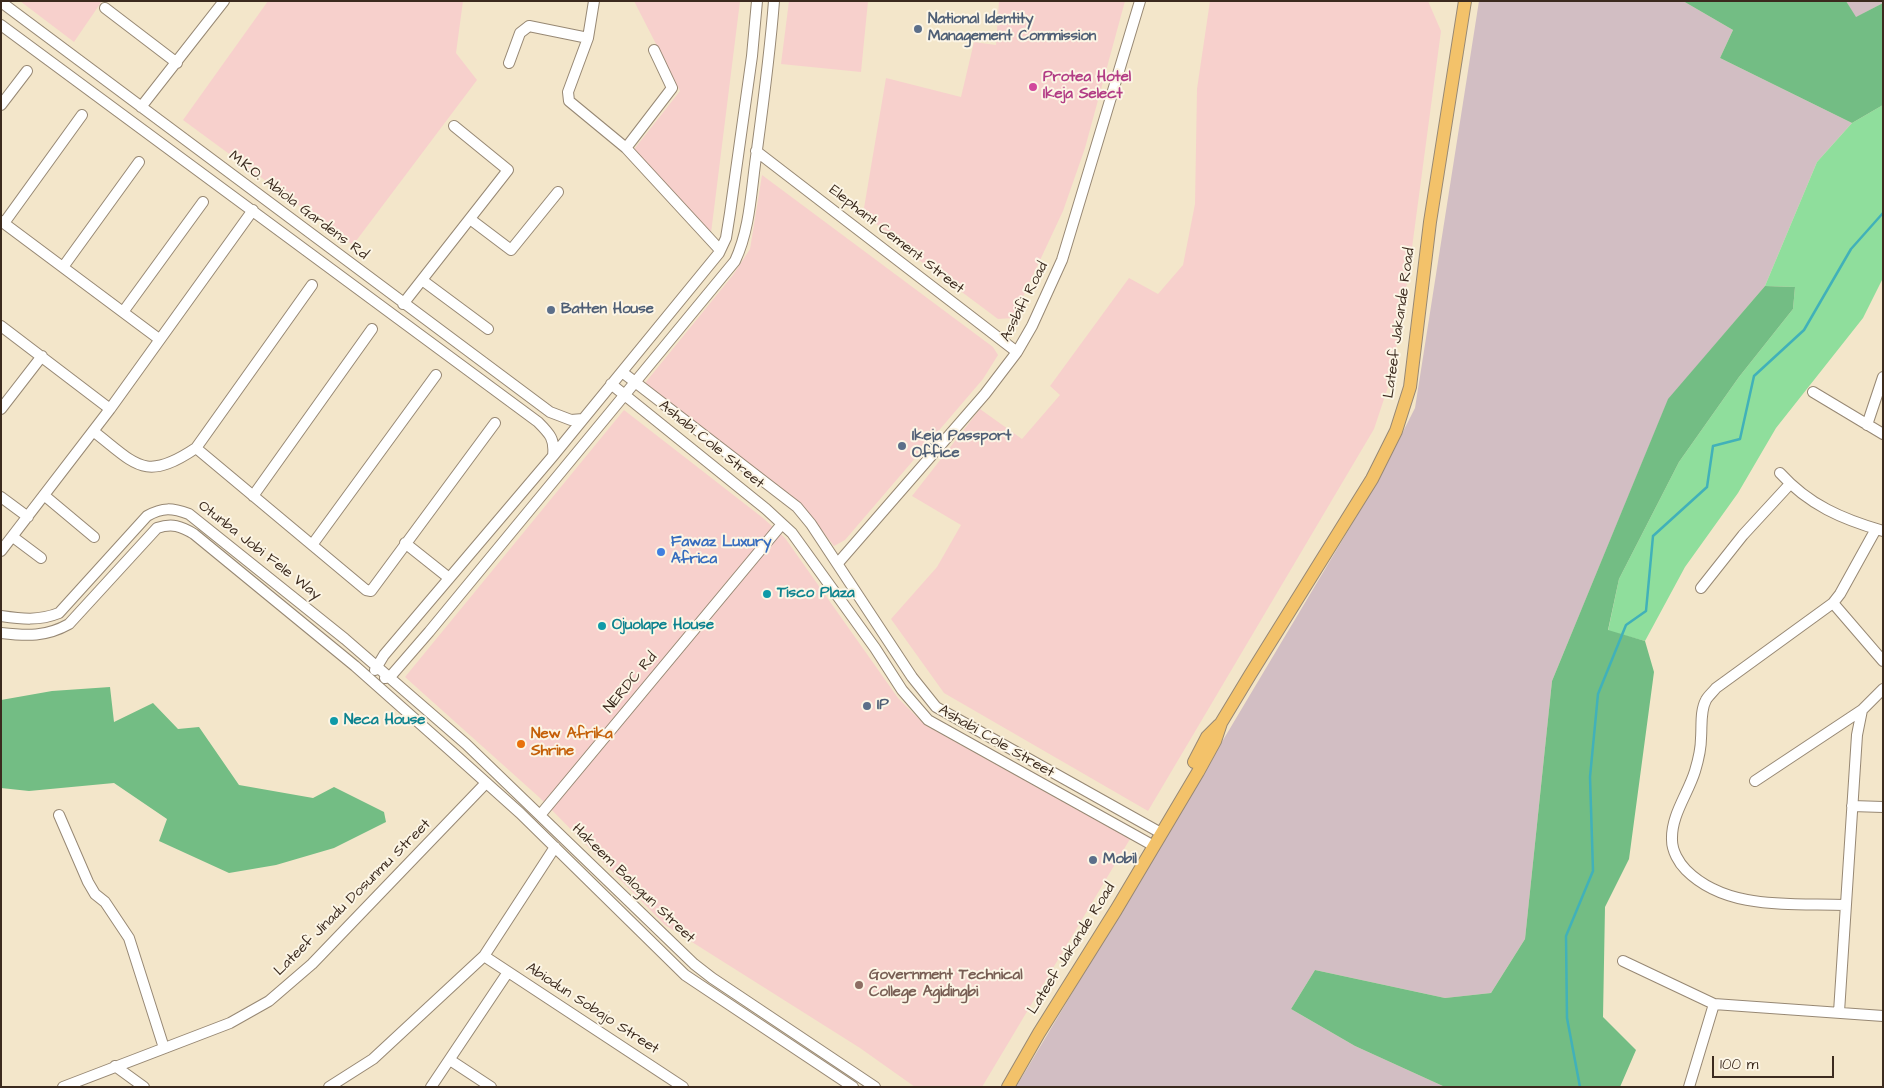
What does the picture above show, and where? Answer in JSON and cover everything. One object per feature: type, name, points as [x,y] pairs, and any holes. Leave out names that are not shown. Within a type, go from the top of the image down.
[{"type":"main road","points":[[1454,1],[1461,21]]},
{"type":"main road","name":"Lateef Jakande Road","points":[[1008,1087],[1150,844],[1207,756],[1221,723],[1372,479],[1403,412],[1410,387],[1430,222],[1465,1]]},
{"type":"main road","name":"Lateef Jakande Road","points":[[998,1087],[1032,1028],[1150,844]]},
{"type":"street","points":[[594,1],[588,38],[568,92],[568,101],[626,148],[720,250]]},
{"type":"street","points":[[758,1],[730,213],[726,238],[720,250],[584,419],[376,665],[372,681],[390,677],[429,632],[735,261],[742,245],[764,103],[774,1]]},
{"type":"street","name":"Assbifi Road","points":[[838,563],[985,394],[1017,352],[1032,326],[1062,260],[1140,1]]},
{"type":"street","name":"M.K.O. Abiola Gardens Rd","points":[[1,2],[550,412],[572,420],[584,419]]},
{"type":"street","points":[[141,108],[223,2]]},
{"type":"street","points":[[105,8],[177,63]]},
{"type":"street","name":"M.K.O. Abiola Gardens Rd","points":[[1,25],[316,256],[538,422],[552,435],[554,445],[553,456]]},
{"type":"street","points":[[509,62],[520,33],[529,26],[588,38]]},
{"type":"street","points":[[626,148],[672,88],[654,50]]},
{"type":"street","points":[[1,105],[27,71]]},
{"type":"street","points":[[82,115],[2,222],[159,339]]},
{"type":"street","points":[[403,304],[508,170],[454,126]]},
{"type":"street","name":"Elephant Cement Street","points":[[756,151],[1017,352]]},
{"type":"street","points":[[62,267],[139,162]]},
{"type":"street","points":[[470,219],[511,250],[558,192]]},
{"type":"street","points":[[123,312],[203,202]]},
{"type":"street","points":[[1,551],[45,496],[253,210]]},
{"type":"street","points":[[316,256],[325,244]]},
{"type":"street","points":[[422,280],[488,329]]},
{"type":"street","points":[[93,431],[133,462],[149,468],[164,466],[196,448],[312,286]]},
{"type":"street","points":[[1,326],[110,408]]},
{"type":"street","points":[[253,496],[372,329]]},
{"type":"street","points":[[1,409],[42,356]]},
{"type":"street","name":"Ashabi Cole Street","points":[[622,372],[797,507],[838,563],[912,677],[936,707],[1158,831]]},
{"type":"street","points":[[312,545],[436,375]]},
{"type":"street","points":[[1867,425],[1883,377]]},
{"type":"street","name":"Ashabi Cole Street","points":[[611,384],[782,524],[814,561],[902,690],[928,720],[1150,844]]},
{"type":"street","points":[[1813,392],[1883,434]]},
{"type":"street","points":[[668,430],[679,416]]},
{"type":"street","points":[[196,448],[366,590],[371,590],[495,423]]},
{"type":"street","points":[[1780,473],[1790,484],[1840,517],[1879,530],[1840,594],[1833,602],[1716,688],[1706,700],[1702,716],[1701,740],[1694,772],[1675,820],[1672,840],[1675,854],[1683,867],[1697,880],[1720,893],[1754,902],[1846,905]]},
{"type":"street","points":[[1701,588],[1743,535],[1790,484]]},
{"type":"street","points":[[45,496],[94,536]]},
{"type":"street","points":[[1,497],[28,517]]},
{"type":"street","name":"Otunba Jobi Fele Way","points":[[1,616],[28,619],[46,618],[59,613],[147,516],[161,509],[173,508],[189,514],[202,523],[390,677]]},
{"type":"street","name":"Otunba Jobi Fele Way","points":[[1,633],[32,636],[54,632],[69,624],[157,528],[169,524],[181,527],[194,534],[372,681]]},
{"type":"street","name":"NERDC Rd","points":[[541,814],[782,524]]},
{"type":"street","points":[[13,537],[40,558]]},
{"type":"street","points":[[405,543],[449,578]]},
{"type":"street","points":[[93,576],[105,585]]},
{"type":"street","points":[[1833,602],[1883,661]]},
{"type":"street","points":[[414,620],[429,632]]},
{"type":"street","name":"Hakeem Balogun Street","points":[[390,677],[541,814],[618,891],[712,978],[875,1087]]},
{"type":"street","name":"Hakeem Balogun Street","points":[[372,681],[555,847],[685,975],[850,1085]]},
{"type":"street","points":[[1755,782],[1862,710],[1883,689]]},
{"type":"street","points":[[1840,1012],[1857,735],[1862,710]]},
{"type":"street","name":"Lateef Jinadu Dosunmu Street","points":[[63,1087],[230,1023],[268,1001],[312,964],[486,783]]},
{"type":"street","points":[[1102,818],[1110,805]]},
{"type":"street","points":[[1852,806],[1883,808]]},
{"type":"street","points":[[59,815],[88,882],[95,894],[105,902],[129,938],[164,1048]]},
{"type":"street","name":"Hakeem Balogun Street","points":[[329,1087],[373,1059],[484,956],[555,847]]},
{"type":"street","points":[[608,901],[618,891]]},
{"type":"street","name":"Abiodun Sobajo Street","points":[[484,956],[683,1087]]},
{"type":"street","points":[[1623,962],[1714,1004],[1883,1016]]},
{"type":"street","points":[[431,1087],[508,972]]},
{"type":"street","points":[[1689,1087],[1714,1004]]},
{"type":"street","points":[[450,1060],[491,1087]]},
{"type":"street","points":[[115,1066],[144,1087]]},
{"type":"street","points":[[850,1085],[855,1073]]},
{"type":"shaded area","points":[[20,1],[102,1],[74,42]]},
{"type":"shaded area","points":[[268,1],[463,1],[456,53],[477,80],[353,245],[183,120]]},
{"type":"shaded area","points":[[634,1],[740,1],[711,233],[635,152],[635,148],[680,91]]},
{"type":"shaded area","points":[[789,1],[868,1],[861,72],[781,64]]},
{"type":"shaded area","points":[[999,1],[1125,1],[1085,148],[1063,211],[1013,318],[998,319],[919,260],[919,257],[863,214],[886,78],[961,97],[974,42],[996,45]]},
{"type":"shaded area","points":[[1210,1],[1428,1],[1441,31],[1409,270],[1391,378],[1374,429],[1148,811],[944,693],[891,619],[937,567],[961,525],[912,496],[980,409],[1022,439],[1060,395],[1050,386],[1129,278],[1158,294],[1183,265],[1195,204],[1197,89]]},
{"type":"shaded area","points":[[1479,1],[1683,1],[1733,30],[1720,58],[1852,123],[1817,162],[1765,286],[1668,400],[1552,681],[1525,939],[1491,993],[1445,998],[1315,970],[1291,1009],[1355,1046],[1445,1087],[1016,1087],[1380,477],[1415,408]]},
{"type":"shaded area","points":[[1846,1],[1883,1],[1883,3],[1855,18]]},
{"type":"shaded area","points":[[762,175],[993,347],[998,355],[983,379],[845,540],[834,546],[806,510],[645,383],[733,275],[750,249]]},
{"type":"shaded area","points":[[624,410],[763,518],[785,538],[898,698],[925,725],[1130,839],[982,1087],[915,1087],[860,1048],[665,925],[540,798],[405,677]]},
{"type":"green space","points":[[1683,1],[1846,1],[1856,17],[1883,3],[1883,105],[1852,123],[1720,58],[1733,30]]},
{"type":"green space","points":[[1883,105],[1883,278],[1863,318],[1776,428],[1738,493],[1685,567],[1645,641],[1608,631],[1619,579],[1679,462],[1739,377],[1793,309],[1795,287],[1765,286],[1817,162],[1852,123]]},
{"type":"green space","points":[[1765,286],[1795,287],[1793,309],[1739,377],[1679,462],[1619,579],[1608,630],[1645,641],[1654,672],[1629,859],[1605,907],[1603,1017],[1636,1050],[1620,1087],[1445,1087],[1355,1046],[1291,1009],[1315,970],[1445,998],[1491,993],[1525,939],[1552,681],[1668,399]]},
{"type":"green space","points":[[110,687],[114,722],[153,703],[178,729],[199,727],[239,785],[313,798],[334,787],[384,812],[386,822],[334,848],[276,865],[229,873],[159,841],[167,819],[114,783],[29,791],[1,788],[1,700],[52,691]]},
{"type":"waterway","points":[[1580,1087],[1567,1018],[1566,936],[1593,871],[1590,777],[1598,694],[1626,625],[1646,611],[1653,536],[1707,487],[1713,446],[1740,439],[1754,376],[1804,330],[1851,249],[1883,213]]},
{"type":"place","name":"National Identity Management Commission","points":[[918,29]]},
{"type":"place","name":"Protea Hotel Ikeja Select","points":[[1033,87]]},
{"type":"place","name":"Batten House","points":[[551,310]]},
{"type":"place","name":"Ikeja Passport Office","points":[[902,446]]},
{"type":"place","name":"Fawaz Luxury Africa","points":[[661,552]]},
{"type":"place","name":"Tisco Plaza","points":[[767,594]]},
{"type":"place","name":"Ojuolape House","points":[[602,626]]},
{"type":"place","name":"IP","points":[[867,706]]},
{"type":"place","name":"Neca House","points":[[334,721]]},
{"type":"place","name":"New Afrika Shrine","points":[[521,744]]},
{"type":"place","name":"Mobil","points":[[1093,860]]},
{"type":"place","name":"Government Technical College Agidingbi","points":[[859,985]]}]
